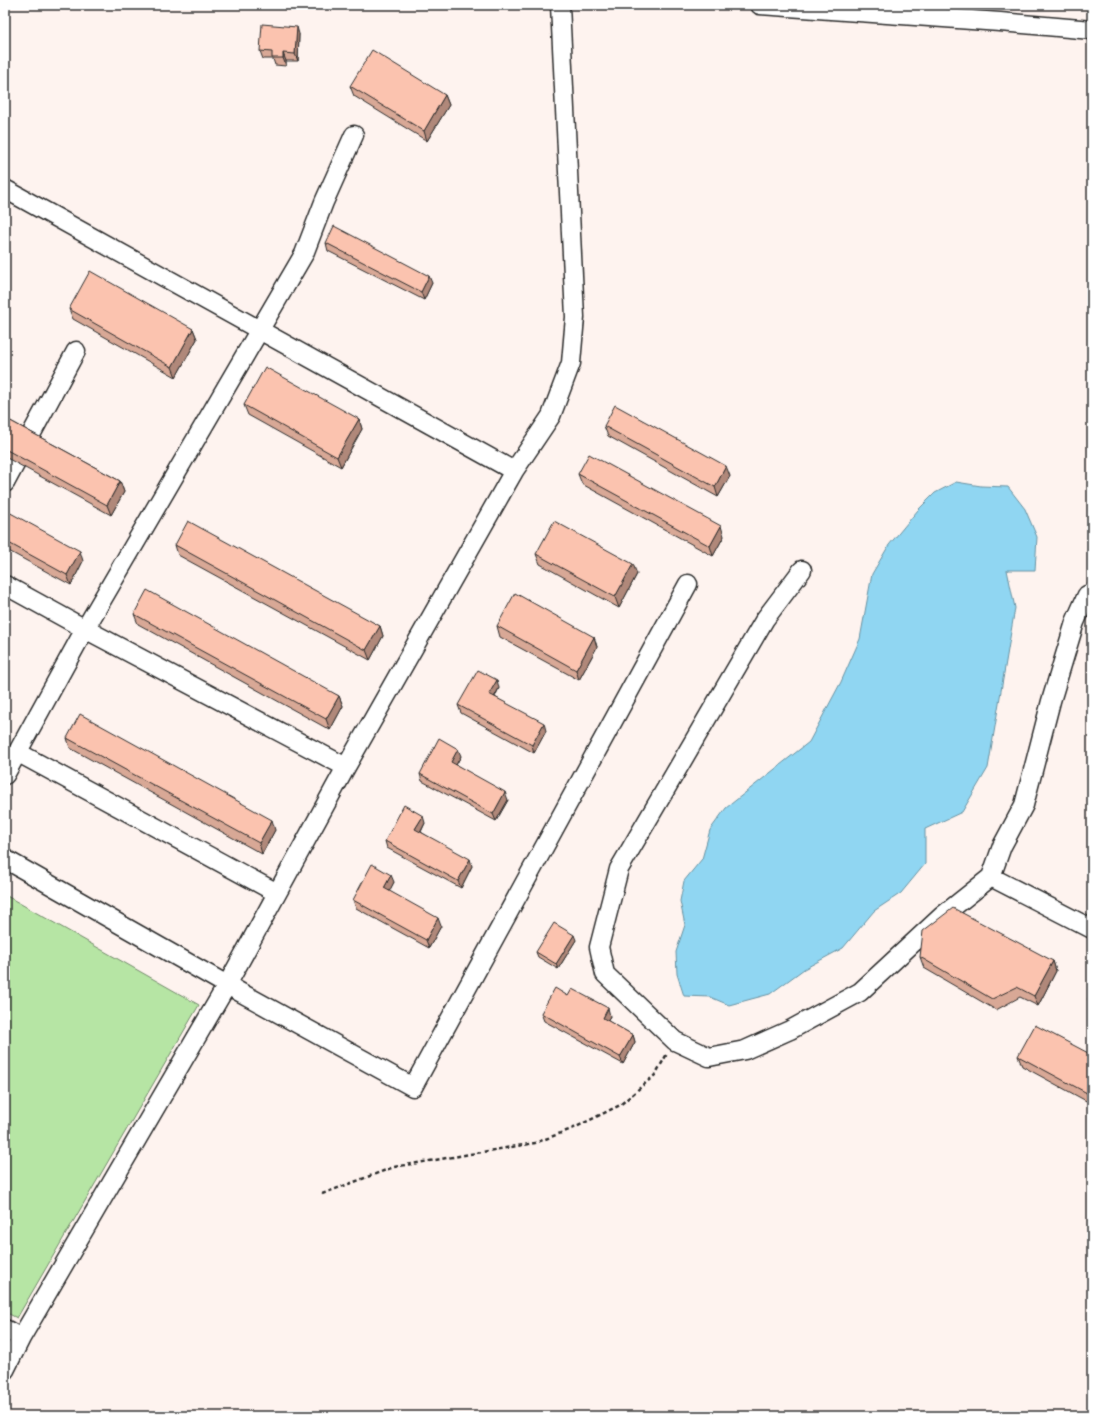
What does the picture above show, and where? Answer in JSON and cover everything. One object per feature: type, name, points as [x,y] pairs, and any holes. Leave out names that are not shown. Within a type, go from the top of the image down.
[{"type":"lane","points":[[5,1370],[21,1338],[228,985],[346,767],[514,471],[551,416],[570,363],[575,317],[560,5]]},
{"type":"lane","points":[[760,5],[1092,30]]},
{"type":"lane","points":[[5,775],[85,629],[304,254],[324,202],[354,135]]},
{"type":"lane","points":[[5,189],[514,471]]},
{"type":"lane","points":[[5,483],[76,352]]},
{"type":"lane","points":[[802,570],[765,619],[619,869],[599,947],[605,974],[675,1041],[709,1057],[745,1050],[790,1030],[860,992],[942,916],[991,877],[1002,846],[1024,805],[1051,701],[1075,622],[1087,595],[1092,593]]},
{"type":"lane","points":[[5,859],[228,985],[413,1087],[688,584]]},
{"type":"lane","points":[[5,585],[346,767]]},
{"type":"lane","points":[[18,752],[277,893]]},
{"type":"lane","points":[[991,877],[1092,929]]},
{"type":"lane","points":[[5,1329],[21,1338]]},
{"type":"path","points":[[322,1194],[394,1167],[535,1143],[574,1128],[620,1105],[655,1075],[675,1041]]},
{"type":"green space","points":[[5,895],[199,1005],[17,1318],[5,1312]]},
{"type":"water","points":[[956,482],[981,486],[1008,487],[1025,509],[1037,537],[1035,570],[1007,570],[1015,608],[988,768],[962,812],[925,829],[925,864],[901,893],[874,911],[843,948],[804,969],[770,994],[729,1005],[710,997],[684,996],[677,974],[676,952],[685,925],[680,901],[684,881],[702,859],[710,830],[726,808],[809,742],[841,682],[860,639],[872,574],[889,545],[918,510],[935,493]]},
{"type":"building","points":[[262,24],[297,27],[295,54],[283,53],[283,58],[272,58],[272,52],[260,51]]},
{"type":"building","points":[[372,50],[445,95],[424,131],[350,86]]},
{"type":"building","points":[[334,226],[429,276],[421,292],[326,243]]},
{"type":"building","points":[[90,271],[193,329],[172,367],[69,309]]},
{"type":"building","points":[[265,367],[359,419],[337,457],[244,405]]},
{"type":"building","points":[[615,405],[726,466],[715,487],[604,426]]},
{"type":"building","points":[[5,418],[120,481],[107,505],[5,449]]},
{"type":"building","points":[[589,454],[721,526],[710,546],[578,474]]},
{"type":"building","points":[[5,510],[80,551],[67,575],[5,541]]},
{"type":"building","points":[[188,521],[380,626],[366,650],[175,545]]},
{"type":"building","points":[[554,521],[633,564],[615,597],[536,554]]},
{"type":"building","points":[[147,590],[339,696],[326,719],[134,614]]},
{"type":"building","points":[[515,593],[594,637],[576,670],[497,626]]},
{"type":"building","points":[[478,670],[497,680],[489,694],[544,723],[532,745],[458,705]]},
{"type":"building","points":[[80,714],[272,820],[259,843],[67,738]]},
{"type":"building","points":[[439,738],[458,749],[451,762],[505,792],[493,814],[420,774]]},
{"type":"building","points":[[404,805],[423,816],[415,829],[470,859],[458,881],[385,841]]},
{"type":"building","points":[[372,864],[391,875],[384,888],[438,918],[426,940],[353,900]]},
{"type":"building","points":[[953,908],[1053,961],[1034,996],[1017,987],[992,999],[920,957],[923,931]]},
{"type":"building","points":[[554,923],[574,935],[556,964],[536,952]]},
{"type":"building","points":[[555,988],[568,996],[572,989],[608,1008],[603,1018],[633,1035],[620,1057],[541,1013]]},
{"type":"building","points":[[1092,992],[1092,1001],[1088,999]]},
{"type":"building","points":[[1035,1025],[1092,1055],[1092,1083],[1087,1093],[1018,1056]]}]
